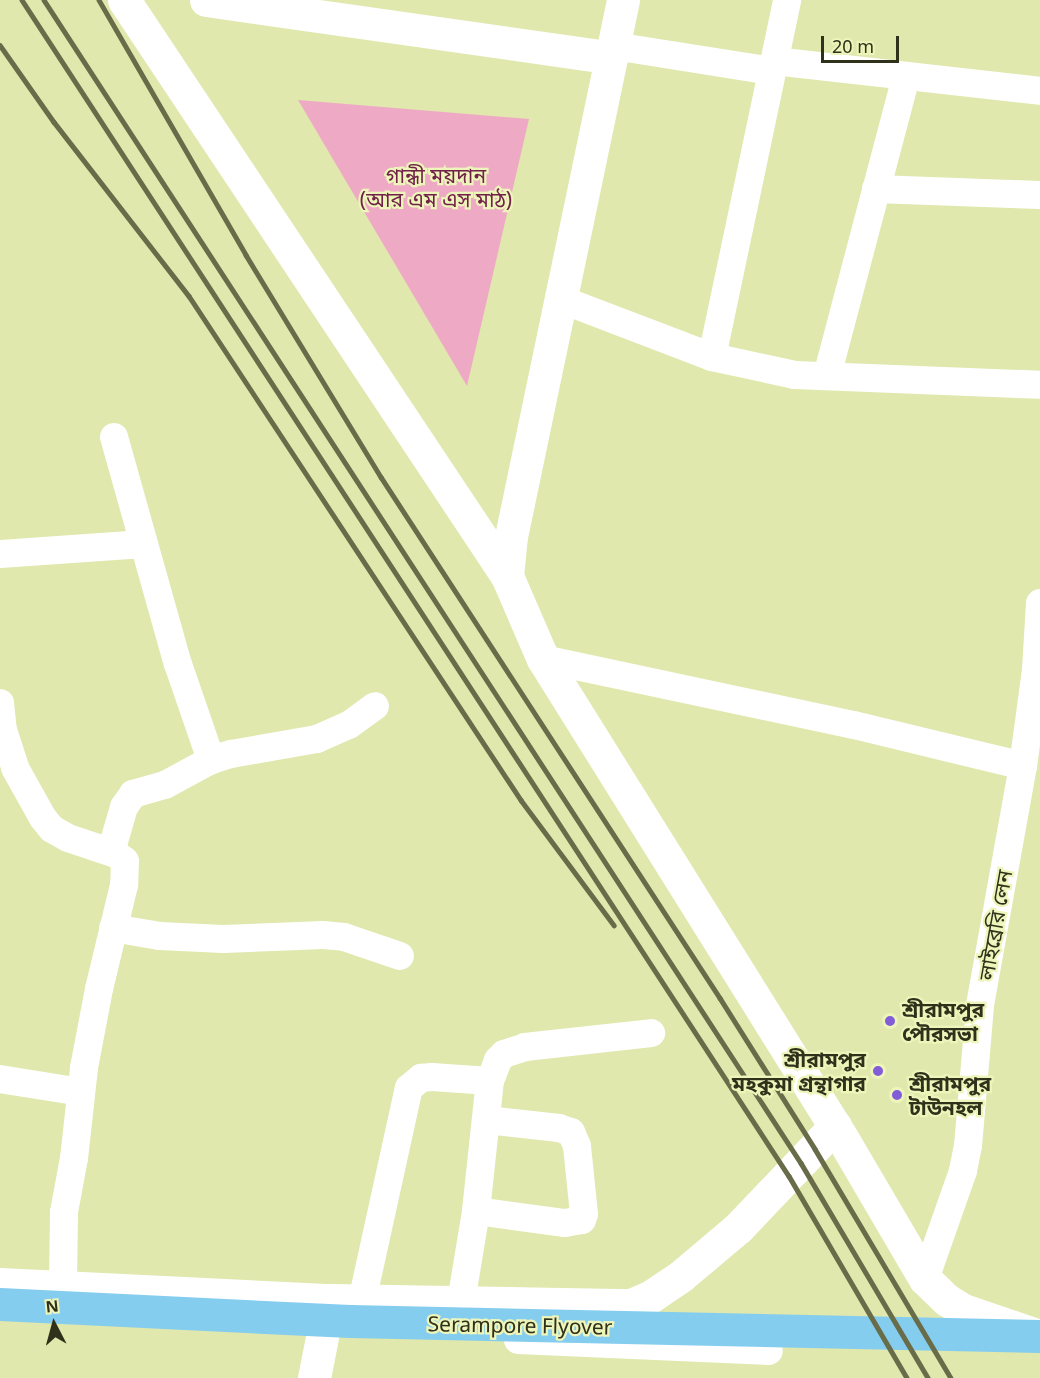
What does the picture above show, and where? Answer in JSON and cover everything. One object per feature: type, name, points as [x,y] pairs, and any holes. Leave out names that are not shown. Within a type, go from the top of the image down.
[{"type":"main road","name":"Serampore Flyover","points":[[0,1305],[350,1321],[1040,1336]]},
{"type":"street","points":[[124,0],[507,576],[543,658],[835,1126],[925,1279],[947,1300],[963,1310],[1040,1336]]},
{"type":"street","points":[[206,0],[612,52],[906,76],[1040,91]]},
{"type":"street","points":[[507,576],[511,536],[623,0]]},
{"type":"street","points":[[712,357],[787,0]]},
{"type":"street","points":[[827,376],[906,76]]},
{"type":"street","points":[[876,189],[1040,195]]},
{"type":"street","points":[[560,299],[712,357],[795,375],[1040,385]]},
{"type":"street","points":[[114,437],[178,664],[211,760]]},
{"type":"street","points":[[0,554],[144,544]]},
{"type":"street","name":"লাইব্রেরি লেন","points":[[925,1279],[963,1171],[968,1146],[980,1005],[1023,766],[1036,670],[1040,603]]},
{"type":"street","points":[[543,658],[854,725],[1023,766]]},
{"type":"street","points":[[0,704],[3,730],[15,768],[43,818],[52,829],[68,838],[122,856],[125,867],[124,885],[99,989],[81,1092],[74,1158],[64,1212],[63,1287]]},
{"type":"street","points":[[111,852],[128,798],[165,785],[211,760],[251,749],[317,739],[349,725],[375,706]]},
{"type":"street","points":[[113,928],[160,936],[223,939],[323,935],[344,937],[400,956]]},
{"type":"street","points":[[461,1302],[476,1211],[490,1081],[498,1060],[511,1050],[651,1033]]},
{"type":"street","points":[[362,1301],[409,1088],[421,1078],[432,1077],[490,1081]]},
{"type":"street","points":[[0,1078],[81,1092]]},
{"type":"street","points":[[476,1211],[565,1223],[582,1220],[584,1214],[576,1139],[571,1132],[559,1128],[486,1120]]},
{"type":"street","points":[[0,1284],[362,1301],[631,1305],[642,1301],[681,1276],[738,1228],[835,1126]]},
{"type":"street","points":[[0,1319],[769,1351]]},
{"type":"street","points":[[314,1378],[323,1332]]},
{"type":"green space","name":"গান্ধী ময়দান (আর এম এস মাঠ)","points":[[298,100],[529,119],[467,386]]},
{"type":"railway","points":[[22,0],[789,1176],[907,1378]]},
{"type":"railway","points":[[44,0],[801,1163],[928,1378]]},
{"type":"railway","points":[[99,0],[246,255],[381,477],[720,998],[815,1149],[951,1378]]},
{"type":"railway","points":[[0,45],[54,122],[189,296],[521,800],[614,925]]},
{"type":"place","name":"শ্রীরামপুর পৌরসভা","points":[[890,1021]]},
{"type":"place","name":"শ্রীরামপুর মহকুমা গ্ৰন্থাগার","points":[[878,1071]]},
{"type":"place","name":"শ্রীরামপুর টাউনহল","points":[[897,1095]]}]
